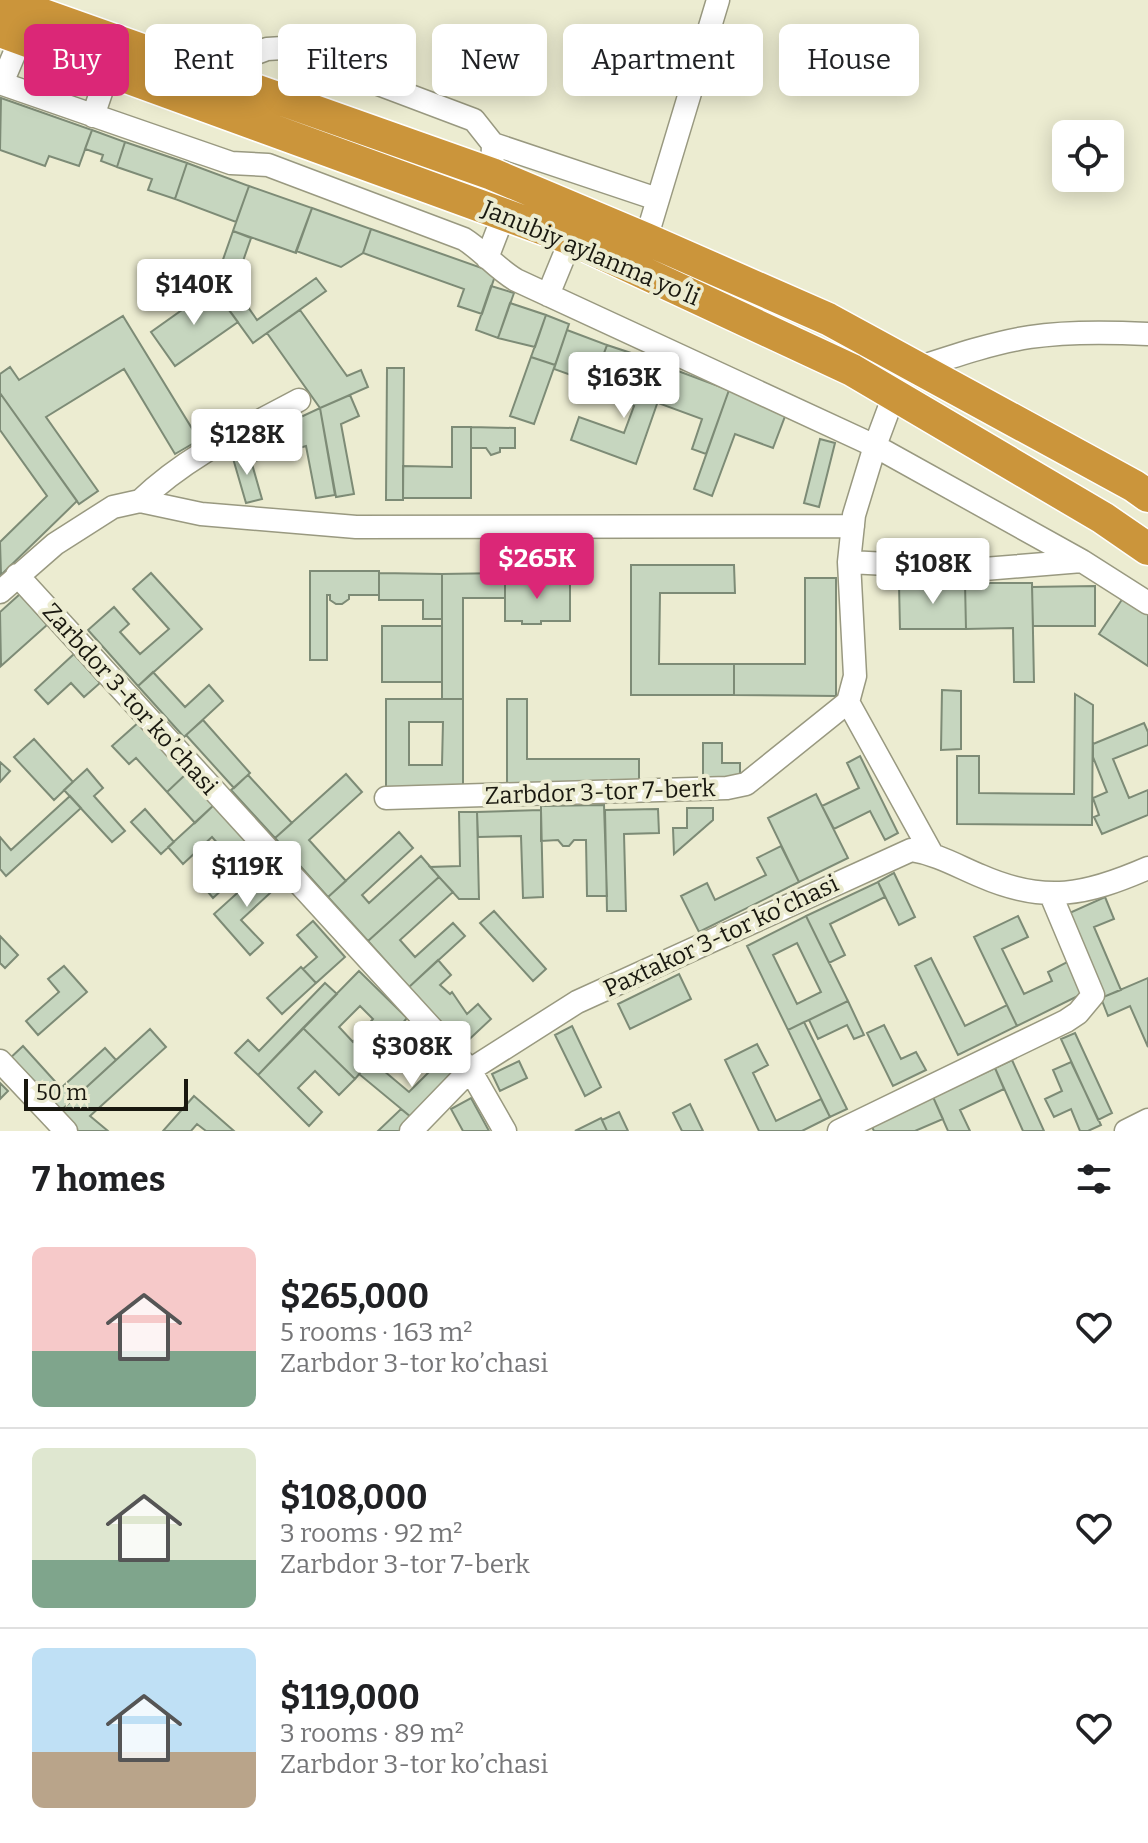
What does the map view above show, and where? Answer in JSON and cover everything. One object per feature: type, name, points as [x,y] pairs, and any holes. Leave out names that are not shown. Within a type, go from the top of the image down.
[{"type":"highway","name":"Janubiy aylanma yoʻli","points":[[1,0],[145,51]]},
{"type":"highway","name":"Janubiy aylanma yoʻli","points":[[129,76],[571,239],[852,370],[1103,518],[1148,549]]},
{"type":"highway","name":"Janubiy aylanma yoʻli","points":[[262,89],[492,159],[646,239],[828,319],[1148,496]]},
{"type":"street","points":[[646,239],[718,0]]},
{"type":"street","points":[[10,35],[1,83],[231,163],[268,165],[464,239],[500,271],[875,446],[1082,561],[1148,603]]},
{"type":"street","points":[[262,51],[283,48],[474,120],[492,159],[657,199]]},
{"type":"street","points":[[93,116],[100,96]]},
{"type":"street","points":[[268,165],[279,132]]},
{"type":"street","points":[[330,188],[342,154]]},
{"type":"street","points":[[395,213],[409,179]]},
{"type":"street","points":[[487,258],[504,214]]},
{"type":"street","points":[[548,295],[571,239]]},
{"type":"street","points":[[917,368],[983,347],[1032,337],[1109,332],[1148,334]]},
{"type":"street","points":[[894,395],[854,515],[849,562],[855,676],[848,702],[932,854],[984,878],[1051,895],[1107,886],[1148,868]]},
{"type":"street","points":[[140,501],[160,482],[202,452],[299,400]]},
{"type":"street","points":[[0,592],[55,544],[113,507],[140,501],[201,514],[356,527],[853,526]]},
{"type":"street","points":[[849,562],[984,569],[1082,561]]},
{"type":"street","name":"Zarbdor 3-tor koʼchasi","points":[[17,575],[470,1070]]},
{"type":"street","name":"Zarbdor 3-tor 7-berk","points":[[386,798],[727,788],[746,784],[848,702]]},
{"type":"street","name":"Paxtakor 3-tor koʼchasi","points":[[411,1131],[470,1070],[577,1002],[911,850],[932,854]]},
{"type":"street","points":[[839,1131],[1066,1021],[1087,1004],[1093,995],[1051,895]]},
{"type":"street","points":[[0,1061],[66,1131]]},
{"type":"street","points":[[470,1070],[505,1131]]},
{"type":"street","points":[[1126,1131],[1148,1120]]},
{"type":"building","points":[[1,98],[92,130],[79,166],[49,156],[45,166],[0,150]]},
{"type":"building","points":[[92,130],[125,142],[117,167],[101,161],[103,155],[85,149]]},
{"type":"building","points":[[125,142],[187,163],[175,199],[148,190],[152,179],[117,167]]},
{"type":"building","points":[[187,163],[249,186],[236,222],[175,199]]},
{"type":"building","points":[[249,186],[312,208],[296,253],[233,231]]},
{"type":"building","points":[[312,208],[371,229],[363,253],[341,267],[296,251]]},
{"type":"building","points":[[371,229],[496,273],[482,314],[458,306],[464,289],[363,253]]},
{"type":"building","points":[[233,231],[251,238],[234,287],[257,320],[316,278],[326,291],[253,343],[213,288]]},
{"type":"building","points":[[491,286],[514,293],[498,338],[476,330]]},
{"type":"building","points":[[213,288],[238,322],[175,366],[151,332]]},
{"type":"building","points":[[510,303],[546,315],[535,347],[498,338]]},
{"type":"building","points":[[300,310],[347,376],[361,370],[368,387],[320,408],[267,333]]},
{"type":"building","points":[[546,315],[569,324],[555,365],[531,357]]},
{"type":"building","points":[[123,316],[199,440],[175,454],[124,369],[46,417],[98,491],[79,504],[0,393],[0,374],[10,367],[19,380]]},
{"type":"building","points":[[567,330],[607,345],[593,383],[554,369]]},
{"type":"building","points":[[607,345],[631,353],[618,392],[593,383]]},
{"type":"building","points":[[531,357],[555,365],[534,424],[510,416]]},
{"type":"building","points":[[387,368],[404,368],[403,500],[386,500]]},
{"type":"building","points":[[670,368],[729,390],[706,454],[692,449],[702,419],[658,403]]},
{"type":"building","points":[[625,371],[664,384],[636,464],[571,440],[579,417],[624,433],[634,406],[615,399]]},
{"type":"building","points":[[729,390],[787,411],[773,448],[735,434],[712,496],[694,489]]},
{"type":"building","points":[[0,393],[77,501],[1,575],[0,542],[47,496],[0,430]]},
{"type":"building","points":[[350,395],[359,416],[341,424],[354,494],[336,497],[320,408]]},
{"type":"building","points":[[320,408],[335,495],[316,498],[306,446],[251,462],[245,443]]},
{"type":"building","points":[[452,427],[471,427],[471,498],[403,498],[403,466],[452,467]]},
{"type":"building","points":[[471,427],[515,428],[515,448],[500,448],[500,452],[491,455],[486,448],[471,448]]},
{"type":"building","points":[[820,439],[835,443],[819,507],[804,503]]},
{"type":"building","points":[[248,450],[262,499],[246,503],[232,455]]},
{"type":"building","points":[[631,565],[734,565],[735,593],[660,593],[659,664],[734,664],[734,695],[631,695]]},
{"type":"building","points":[[310,571],[379,571],[379,595],[349,595],[349,599],[342,604],[336,604],[327,595],[327,660],[310,660]]},
{"type":"building","points":[[151,573],[202,629],[138,686],[88,630],[114,607],[129,624],[120,632],[140,654],[169,629],[133,589]]},
{"type":"building","points":[[379,573],[442,574],[442,619],[423,619],[423,600],[379,600]]},
{"type":"building","points":[[505,573],[505,598],[463,598],[463,699],[442,699],[442,574]]},
{"type":"building","points":[[805,578],[836,578],[836,696],[734,695],[734,664],[805,664]]},
{"type":"building","points":[[505,581],[570,581],[570,621],[522,624],[522,621],[505,621]]},
{"type":"building","points":[[965,583],[1032,583],[1034,682],[1014,682],[1013,628],[966,629]]},
{"type":"building","points":[[965,583],[966,629],[900,629],[899,584]]},
{"type":"building","points":[[1095,586],[1095,626],[1033,626],[1032,587]]},
{"type":"building","points":[[20,594],[47,625],[1,666],[0,612]]},
{"type":"building","points":[[1123,598],[1148,614],[1148,666],[1099,634]]},
{"type":"building","points":[[382,626],[442,626],[442,682],[382,682]]},
{"type":"building","points":[[74,654],[100,683],[84,697],[71,683],[48,704],[35,690]]},
{"type":"building","points":[[153,672],[185,707],[209,685],[223,701],[184,737],[138,686]]},
{"type":"building","points":[[942,690],[961,691],[961,749],[941,750]]},
{"type":"building","points":[[1075,694],[1093,705],[1092,825],[957,824],[957,756],[979,756],[979,793],[1074,794]]},
{"type":"building","points":[[386,699],[463,699],[463,788],[386,788]],"holes":[[[409,722],[443,722],[442,765],[409,765]]]},
{"type":"building","points":[[507,699],[527,699],[527,759],[639,759],[639,788],[507,788]]},
{"type":"building","points":[[203,720],[250,773],[234,788],[186,735]]},
{"type":"building","points":[[139,722],[186,774],[167,792],[136,758],[129,764],[112,746]]},
{"type":"building","points":[[1144,723],[1148,745],[1113,759],[1129,798],[1148,790],[1148,815],[1102,834],[1094,817],[1099,815],[1093,798],[1107,792],[1093,757],[1093,744]]},
{"type":"building","points":[[34,739],[73,782],[54,800],[14,757]]},
{"type":"building","points":[[703,743],[722,743],[722,763],[740,763],[740,784],[703,784]]},
{"type":"building","points":[[860,756],[898,833],[885,840],[870,811],[834,829],[822,806],[859,788],[847,763]]},
{"type":"building","points":[[0,762],[10,771],[0,782]]},
{"type":"building","points":[[87,769],[103,788],[94,796],[125,831],[112,842],[64,790]]},
{"type":"building","points":[[186,774],[214,805],[195,823],[167,792]]},
{"type":"building","points":[[346,774],[362,792],[309,840],[346,881],[328,897],[275,838]]},
{"type":"building","points":[[248,775],[292,823],[275,838],[231,790]]},
{"type":"building","points":[[816,794],[848,858],[799,882],[768,818]]},
{"type":"building","points":[[70,796],[81,808],[6,876],[0,869],[0,837],[11,850]]},
{"type":"building","points":[[214,805],[260,855],[213,898],[199,881],[228,855],[212,837],[183,864],[168,847]]},
{"type":"building","points":[[604,805],[607,896],[587,896],[586,840],[574,840],[569,846],[563,846],[558,840],[541,841],[541,806]]},
{"type":"building","points":[[687,808],[713,808],[713,820],[674,854],[673,828],[687,828]]},
{"type":"building","points":[[145,809],[174,842],[161,854],[131,822]]},
{"type":"building","points":[[658,809],[659,833],[624,834],[626,911],[607,911],[605,810]]},
{"type":"building","points":[[541,810],[543,897],[523,898],[521,836],[478,837],[477,812]]},
{"type":"building","points":[[459,812],[477,812],[479,899],[459,899],[430,867],[460,866]]},
{"type":"building","points":[[399,832],[413,848],[362,895],[369,903],[421,856],[439,877],[368,941],[328,897]]},
{"type":"building","points":[[781,846],[799,882],[699,932],[681,896],[707,883],[715,900],[766,875],[757,858]]},
{"type":"building","points":[[266,867],[281,883],[241,920],[263,943],[250,955],[214,914]]},
{"type":"building","points":[[894,873],[915,917],[899,925],[878,882]]},
{"type":"building","points":[[439,877],[453,892],[400,940],[415,957],[453,923],[465,936],[409,987],[368,941]]},
{"type":"building","points":[[878,882],[885,897],[830,924],[845,955],[829,963],[806,916]]},
{"type":"building","points":[[1105,897],[1114,919],[1094,927],[1121,990],[1101,998],[1065,915]]},
{"type":"building","points":[[494,911],[546,969],[533,981],[480,923]]},
{"type":"building","points":[[806,916],[848,1001],[788,1030],[747,946]],"holes":[[[797,943],[821,992],[797,1004],[773,955]]]},
{"type":"building","points":[[1018,916],[1028,937],[1002,949],[1024,994],[1052,981],[1048,972],[1069,961],[1084,993],[1017,1026],[974,937]]},
{"type":"building","points":[[313,921],[345,957],[316,983],[303,969],[317,957],[297,935]]},
{"type":"building","points":[[0,936],[18,955],[5,968],[0,963]]},
{"type":"building","points":[[931,958],[965,1026],[1007,1005],[1017,1026],[958,1055],[915,966]]},
{"type":"building","points":[[438,960],[451,975],[440,985],[450,994],[452,992],[467,1014],[478,1004],[491,1019],[462,1046],[409,987]]},
{"type":"building","points":[[64,966],[87,992],[38,1035],[26,1021],[59,992],[48,979]]},
{"type":"building","points":[[301,967],[316,983],[282,1014],[267,998]]},
{"type":"building","points":[[359,971],[407,1018],[355,1079],[303,1028]],"holes":[[[360,1006],[373,1019],[353,1042],[339,1027]]]},
{"type":"building","points":[[679,974],[691,999],[630,1029],[618,1004]]},
{"type":"building","points":[[1148,978],[1148,1047],[1130,1006],[1108,1016],[1101,998]]},
{"type":"building","points":[[325,983],[337,994],[258,1075],[235,1053],[248,1040],[259,1051]]},
{"type":"building","points":[[848,1001],[864,1035],[854,1039],[847,1025],[818,1039],[809,1020]]},
{"type":"building","points":[[804,1022],[847,1109],[830,1117],[788,1030]]},
{"type":"building","points":[[884,1025],[901,1059],[916,1052],[926,1070],[893,1086],[867,1033]]},
{"type":"building","points":[[572,1026],[601,1087],[585,1096],[555,1035]]},
{"type":"building","points":[[303,1028],[355,1079],[339,1095],[315,1071],[298,1088],[322,1112],[309,1126],[258,1075]]},
{"type":"building","points":[[150,1029],[166,1047],[90,1116],[108,1131],[72,1131],[55,1116]]},
{"type":"building","points":[[1075,1033],[1112,1113],[1098,1120],[1061,1039]]},
{"type":"building","points":[[757,1044],[768,1065],[753,1073],[776,1121],[821,1099],[830,1117],[802,1131],[759,1131],[725,1060]]},
{"type":"building","points":[[23,1046],[61,1088],[105,1048],[116,1060],[55,1116],[6,1062]]},
{"type":"building","points":[[371,1060],[409,1092],[440,1061],[459,1081],[417,1122],[359,1074]]},
{"type":"building","points":[[1012,1060],[1044,1131],[1023,1131],[995,1068]]},
{"type":"building","points":[[519,1061],[527,1078],[500,1091],[492,1074]]},
{"type":"building","points":[[1071,1062],[1101,1125],[1088,1131],[1080,1131],[1071,1109],[1054,1117],[1045,1099],[1062,1091],[1053,1070]]},
{"type":"building","points":[[995,1068],[1004,1089],[960,1110],[970,1131],[948,1131],[933,1097]]},
{"type":"building","points":[[0,1083],[8,1091],[0,1099]]},
{"type":"building","points":[[194,1096],[234,1131],[206,1131],[197,1124],[191,1131],[163,1131]]},
{"type":"building","points":[[933,1097],[943,1119],[915,1131],[874,1131],[871,1125]]},
{"type":"building","points":[[471,1098],[489,1131],[463,1131],[451,1109]]},
{"type":"building","points":[[690,1104],[703,1131],[682,1131],[673,1113]]},
{"type":"building","points":[[401,1109],[417,1122],[408,1131],[378,1131]]},
{"type":"building","points":[[619,1112],[628,1131],[607,1131],[602,1120]]},
{"type":"building","points":[[601,1118],[607,1131],[575,1131]]}]
